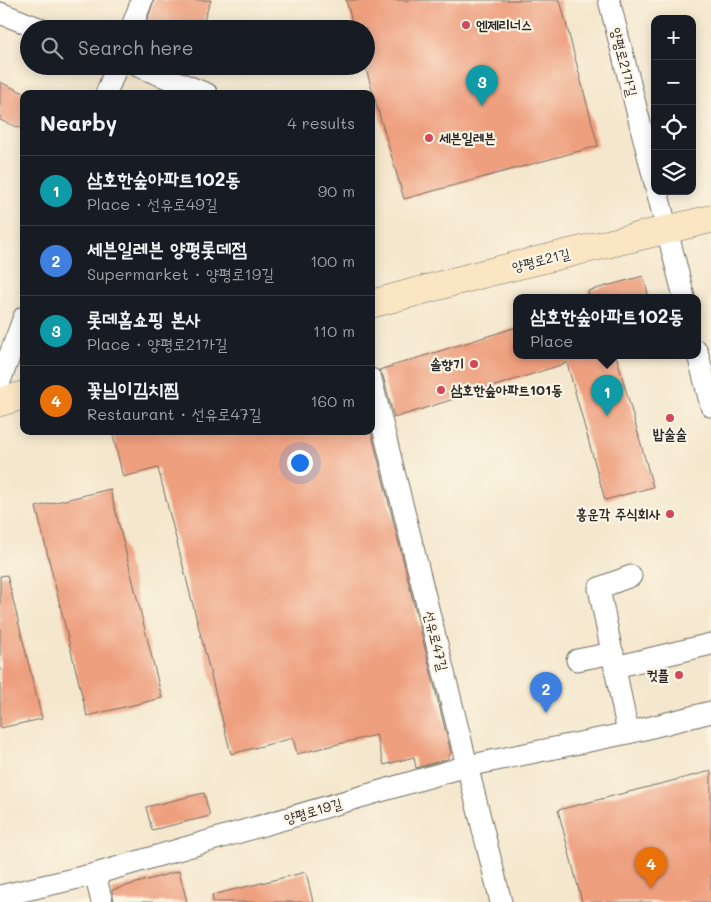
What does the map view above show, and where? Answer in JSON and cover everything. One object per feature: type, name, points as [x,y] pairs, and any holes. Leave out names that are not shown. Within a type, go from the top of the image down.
[{"type":"street","points":[[134,20],[142,0]]},
{"type":"street","name":"양평로21가길","points":[[608,0],[651,167]]},
{"type":"street","points":[[0,13],[20,21]]},
{"type":"street","points":[[108,90],[113,75]]},
{"type":"street","points":[[160,75],[197,90]]},
{"type":"street","points":[[658,195],[683,294]]},
{"type":"street","name":"양평로21길","points":[[375,303],[711,219]]},
{"type":"street","points":[[0,381],[20,328]]},
{"type":"street","points":[[699,359],[711,406]]},
{"type":"street","name":"선유로47길","points":[[375,395],[501,902]]},
{"type":"street","points":[[0,402],[20,397]]},
{"type":"street","points":[[628,734],[599,588],[631,576]]},
{"type":"street","points":[[577,660],[614,660],[711,644]]},
{"type":"street","name":"양평로19길","points":[[0,896],[95,874],[467,766],[628,734],[711,712]]},
{"type":"street","points":[[95,874],[102,902]]},
{"type":"building","points":[[154,0],[211,0],[204,20],[147,20]]},
{"type":"building","points":[[346,0],[560,0],[598,146],[404,199],[375,100],[375,90],[372,90],[368,75],[375,75],[375,20],[352,20]]},
{"type":"building","points":[[0,82],[20,91],[20,128],[0,120]]},
{"type":"building","points":[[643,276],[648,294],[588,294],[588,291]]},
{"type":"building","points":[[513,328],[513,359],[617,359],[653,487],[605,500],[567,363],[394,418],[383,376],[379,370]]},
{"type":"building","points":[[113,435],[372,435],[451,753],[447,759],[416,768],[414,757],[384,765],[376,735],[297,754],[293,738],[231,754],[158,468],[123,477]]},
{"type":"building","points":[[110,489],[162,698],[87,716],[36,507]]},
{"type":"building","points":[[7,575],[42,719],[0,728],[0,576]]},
{"type":"building","points":[[711,771],[711,902],[582,902],[558,810]]},
{"type":"building","points":[[204,793],[210,816],[152,830],[146,807]]},
{"type":"building","points":[[179,871],[187,902],[114,902],[112,890]]},
{"type":"building","points":[[306,872],[313,902],[213,902],[212,895]]},
{"type":"place","name":"엔제리너스","points":[[466,25]]},
{"type":"place","name":"롯데홈쇼핑 본사","points":[[482,106]]},
{"type":"place","name":"세븐일레븐","points":[[429,138]]},
{"type":"place","name":"솔향기","points":[[474,364]]},
{"type":"place","name":"삼호한숲아파트101동","points":[[441,390]]},
{"type":"place","name":"삼호한숲아파트102동","points":[[607,416]]},
{"type":"place","name":"밥술술","points":[[670,418]]},
{"type":"place","name":"홍운각 주식회사","points":[[670,514]]},
{"type":"place","name":"컷플","points":[[679,675]]},
{"type":"place","name":"세븐일레븐 양평롯데점","points":[[546,713]]},
{"type":"place","name":"꽃님이김치찜","points":[[651,888]]}]
